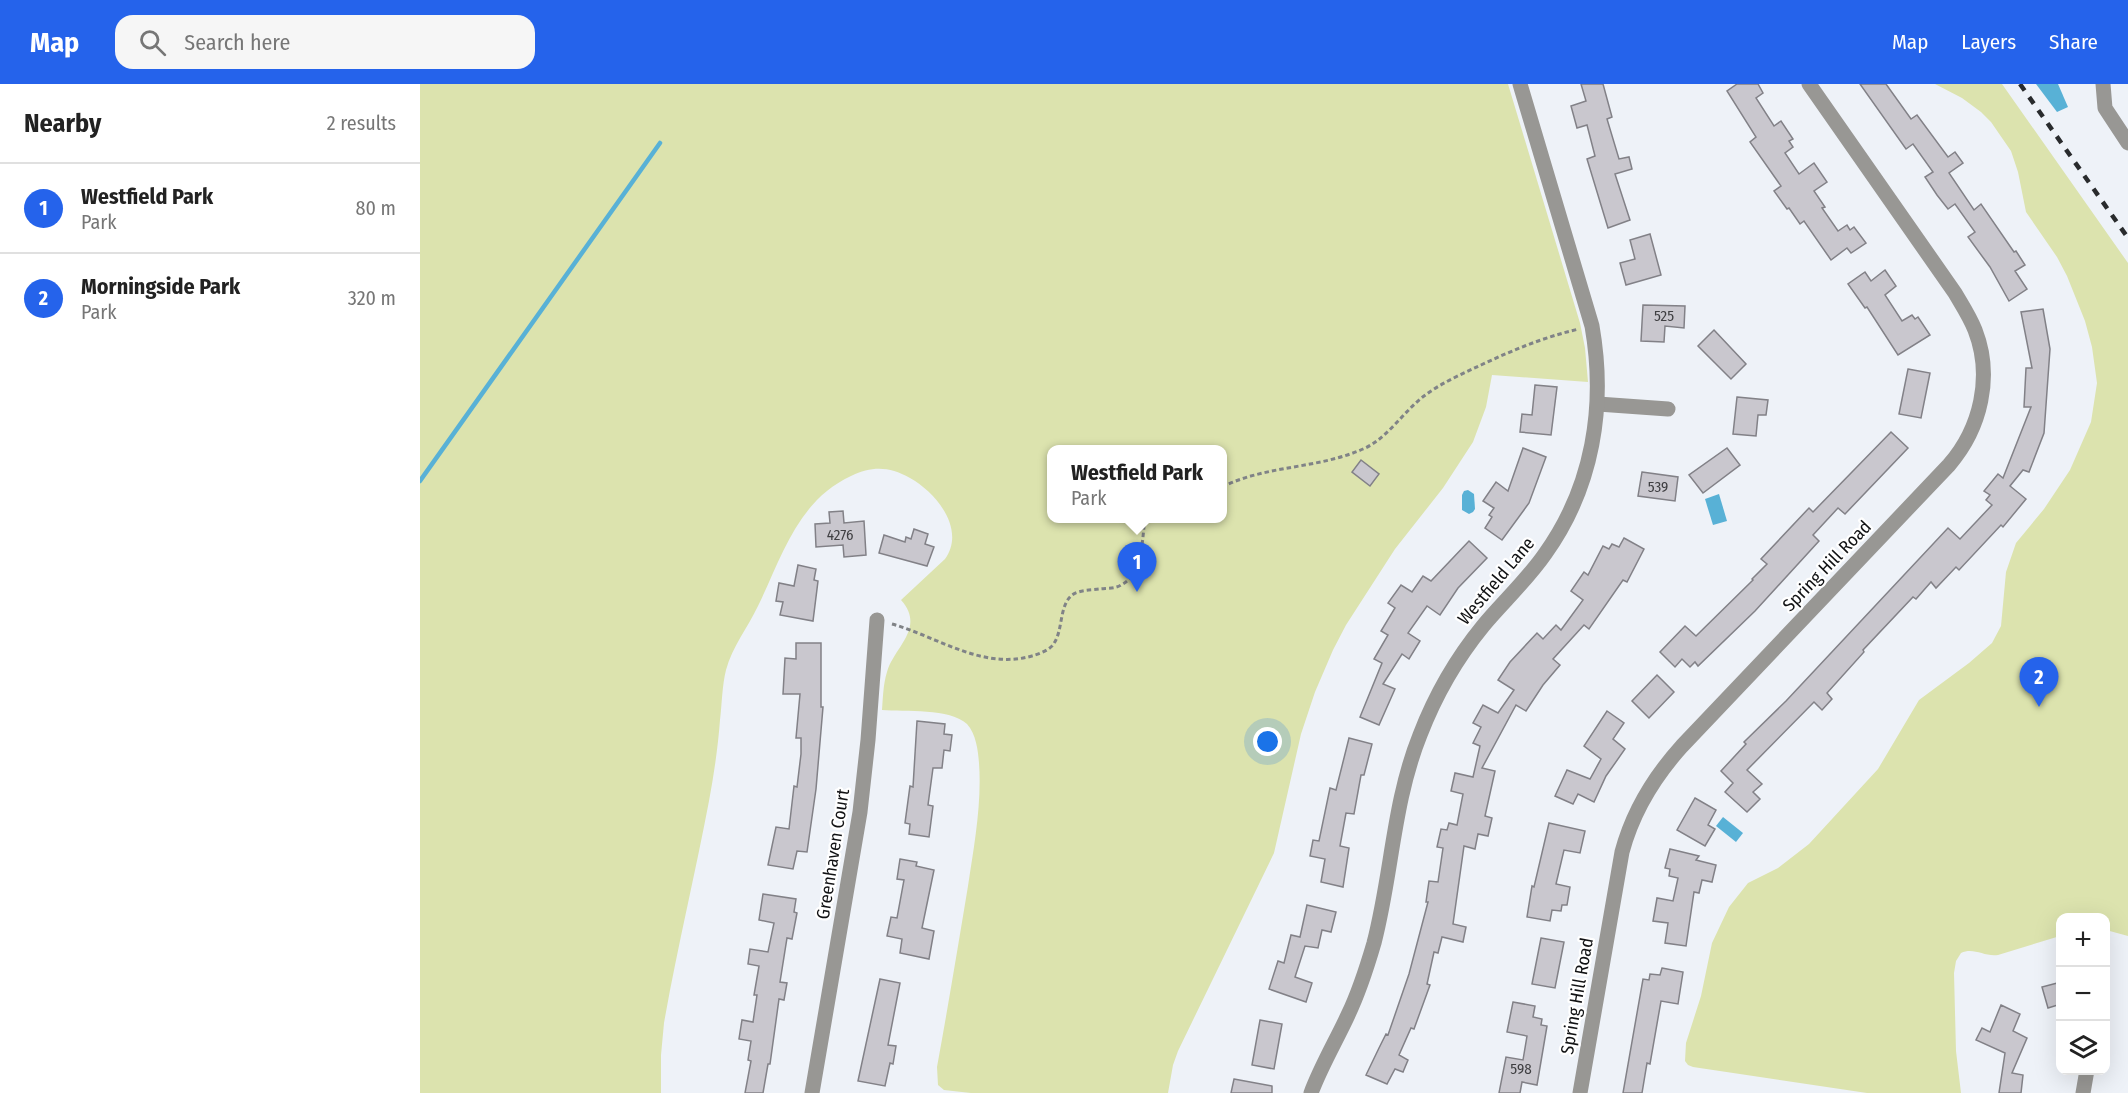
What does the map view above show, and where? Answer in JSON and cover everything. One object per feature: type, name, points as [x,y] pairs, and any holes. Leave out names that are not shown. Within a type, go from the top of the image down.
[{"type":"street","name":"Westfield Lane","points":[[1311,1093],[1353,1004],[1368,962],[1380,918],[1402,793],[1420,735],[1445,682],[1464,651],[1538,564],[1565,522],[1590,460],[1598,404],[1598,366],[1592,326],[1520,84]]},
{"type":"street","name":"Spring Hill Road","points":[[1580,1093],[1622,852],[1647,791],[1682,746],[1937,478],[1966,440],[1979,409],[1983,385],[1981,355],[1968,314],[1809,84]]},
{"type":"street","points":[[2103,84],[2104,108],[2128,143]]},
{"type":"street","points":[[1598,404],[1668,409]]},
{"type":"street","name":"Greenhaven Court","points":[[812,1093],[862,803],[877,620]]},
{"type":"street","points":[[2083,1093],[2086,1075]]},
{"type":"path","points":[[1227,485],[1246,476],[1318,463],[1362,450],[1375,442],[1416,403],[1443,384],[1526,345],[1553,335],[1592,326]]},
{"type":"path","points":[[877,620],[915,631],[979,656],[1010,660],[1036,655],[1048,649],[1056,641],[1066,603],[1072,596],[1080,592],[1119,586],[1131,577],[1138,561],[1144,523]]},
{"type":"green space","points":[[420,84],[1508,84],[1580,323],[1588,382],[1492,375],[1486,407],[1473,442],[1443,488],[1395,549],[1346,625],[1333,650],[1315,692],[1301,734],[1274,853],[1178,1051],[1168,1093],[971,1093],[944,1090],[938,1085],[937,1067],[977,824],[979,758],[973,732],[959,719],[939,713],[882,710],[887,672],[909,628],[908,610],[901,600],[945,559],[951,548],[952,536],[946,513],[930,493],[910,478],[895,471],[873,469],[851,476],[832,487],[804,515],[793,532],[758,606],[736,645],[726,670],[711,791],[664,1023],[661,1093],[420,1093]]},
{"type":"green space","points":[[1935,84],[2002,84],[2128,263],[2128,936],[2110,931],[2110,913],[2056,913],[2056,937],[1998,955],[1970,951],[1961,953],[1956,961],[1954,973],[1956,1051],[1961,1093],[1867,1093],[1693,1067],[1685,1061],[1686,1043],[1701,996],[1712,943],[1729,907],[1748,883],[1778,868],[1809,844],[1878,769],[1919,700],[1992,643],[2001,626],[2006,572],[2016,543],[2044,509],[2070,470],[2091,422],[2097,383],[2092,347],[2085,321],[2057,257],[2026,212],[2011,151],[1991,122],[1962,98]]},
{"type":"water","points":[[2036,84],[2058,84],[2068,107],[2057,112]]},
{"type":"water","points":[[1468,490],[1474,494],[1475,509],[1469,514],[1462,510],[1462,495]]},
{"type":"water","points":[[1719,494],[1727,521],[1713,525],[1705,499]]},
{"type":"water","points":[[1723,817],[1743,833],[1736,842],[1716,826]]},
{"type":"building","points":[[1581,84],[1603,84],[1612,117],[1607,119],[1619,159],[1629,157],[1632,169],[1615,174],[1630,220],[1608,228],[1587,159],[1595,156],[1587,125],[1577,128],[1571,106],[1586,101]]},
{"type":"building","points":[[1737,84],[1758,84],[1763,93],[1756,98],[1774,126],[1781,121],[1793,139],[1789,141],[1793,147],[1785,153],[1799,174],[1814,163],[1827,182],[1814,191],[1825,207],[1822,208],[1838,231],[1847,225],[1850,230],[1854,227],[1866,243],[1851,253],[1847,248],[1831,260],[1804,221],[1800,224],[1789,208],[1787,209],[1774,191],[1781,186],[1750,142],[1756,137],[1727,91]]},
{"type":"building","points":[[1860,84],[1886,84],[1911,119],[1917,115],[1948,157],[1955,152],[1963,163],[1949,173],[1974,210],[1981,204],[2014,252],[2016,251],[2025,265],[2015,271],[2027,289],[2009,301],[1990,267],[1968,237],[1975,232],[1955,204],[1948,209],[1937,195],[1925,177],[1933,172],[1913,144],[1906,149]]},
{"type":"building","points":[[1650,234],[1661,275],[1626,285],[1620,263],[1635,259],[1630,240]]},
{"type":"building","points":[[1885,270],[1896,286],[1885,295],[1902,321],[1912,315],[1915,319],[1918,317],[1930,335],[1898,355],[1867,307],[1865,308],[1848,284],[1865,272],[1871,281]]},
{"type":"building","points":[[1643,305],[1685,306],[1684,328],[1665,326],[1664,342],[1641,341]]},
{"type":"building","points":[[2043,309],[2050,349],[2044,433],[2029,472],[2023,470],[2010,486],[2026,499],[2003,527],[2001,525],[1959,570],[1956,567],[1936,588],[1931,582],[1916,599],[1913,597],[1863,650],[1864,652],[1827,693],[1832,699],[1822,710],[1814,702],[1747,770],[1762,784],[1753,792],[1760,799],[1747,812],[1725,792],[1733,783],[1721,771],[1746,744],[1744,742],[1786,701],[1948,528],[1960,539],[1992,505],[1986,500],[1990,495],[1984,491],[1998,474],[2003,478],[2031,407],[2024,407],[2026,368],[2032,368],[2021,312]]},
{"type":"building","points":[[1714,330],[1746,364],[1731,379],[1698,346]]},
{"type":"building","points":[[1908,369],[1930,373],[1921,418],[1899,414]]},
{"type":"building","points":[[1535,385],[1557,387],[1551,435],[1520,432],[1522,414],[1532,415]]},
{"type":"building","points":[[1737,397],[1768,400],[1766,415],[1758,415],[1756,436],[1733,434]]},
{"type":"building","points":[[1891,432],[1908,448],[1845,514],[1838,508],[1813,535],[1819,541],[1755,611],[1698,666],[1695,662],[1690,667],[1682,659],[1675,667],[1660,652],[1685,626],[1696,636],[1753,580],[1767,564],[1761,559],[1809,508],[1813,512]]},
{"type":"building","points":[[1523,448],[1546,457],[1529,503],[1502,540],[1485,528],[1492,517],[1489,515],[1494,508],[1483,501],[1496,482],[1508,491]]},
{"type":"building","points":[[1727,448],[1740,465],[1703,493],[1689,475]]},
{"type":"building","points":[[1361,460],[1379,474],[1370,486],[1352,472]]},
{"type":"building","points":[[1642,472],[1678,477],[1675,501],[1638,496]]},
{"type":"building","points":[[843,511],[844,523],[864,521],[866,555],[844,557],[843,545],[816,547],[815,524],[830,523],[829,512]]},
{"type":"building","points":[[914,529],[928,534],[925,544],[934,547],[927,566],[879,553],[884,535],[905,542],[906,537],[911,539]]},
{"type":"building","points":[[1624,538],[1644,549],[1627,582],[1623,580],[1589,629],[1584,625],[1553,659],[1560,665],[1526,711],[1516,705],[1482,768],[1495,771],[1485,816],[1492,818],[1488,836],[1478,834],[1475,849],[1464,846],[1453,924],[1466,927],[1463,942],[1442,937],[1438,953],[1434,952],[1427,984],[1430,985],[1414,1029],[1411,1028],[1399,1055],[1408,1060],[1403,1072],[1395,1069],[1387,1084],[1366,1075],[1386,1034],[1388,1035],[1409,974],[1428,902],[1426,902],[1429,881],[1438,882],[1443,848],[1437,847],[1441,829],[1447,830],[1449,823],[1457,825],[1463,794],[1451,791],[1455,773],[1473,777],[1480,746],[1473,743],[1481,727],[1473,723],[1483,705],[1498,713],[1514,690],[1498,680],[1510,662],[1537,633],[1543,639],[1556,625],[1561,630],[1583,600],[1571,591],[1584,572],[1588,575],[1603,546],[1609,549],[1612,544],[1619,547]]},
{"type":"building","points":[[1469,541],[1487,558],[1458,588],[1440,615],[1427,606],[1408,633],[1420,641],[1409,659],[1402,654],[1383,684],[1395,689],[1379,725],[1360,717],[1382,663],[1374,659],[1388,635],[1381,631],[1395,608],[1388,603],[1401,585],[1412,592],[1423,576],[1431,581]]},
{"type":"building","points":[[798,565],[816,569],[814,580],[818,581],[813,621],[780,615],[783,602],[776,601],[779,583],[794,586]]},
{"type":"building","points":[[796,643],[821,643],[821,707],[823,707],[816,789],[807,852],[797,851],[793,869],[768,865],[776,827],[789,829],[794,786],[797,787],[801,754],[801,738],[796,738],[800,694],[783,694],[785,658],[796,659]]},
{"type":"building","points":[[1657,675],[1674,692],[1649,718],[1632,701]]},
{"type":"building","points":[[1607,711],[1624,723],[1613,739],[1625,749],[1606,776],[1594,802],[1578,794],[1573,804],[1555,796],[1567,770],[1590,779],[1601,759],[1584,746]]},
{"type":"building","points":[[917,721],[945,724],[944,734],[952,735],[950,751],[944,750],[942,768],[933,768],[928,805],[933,806],[929,837],[909,834],[910,824],[905,823],[910,786],[913,787]]},
{"type":"building","points":[[1349,738],[1372,744],[1364,775],[1361,775],[1354,814],[1346,813],[1340,846],[1349,848],[1343,887],[1321,882],[1325,859],[1310,856],[1313,840],[1319,841],[1330,788],[1336,790]]},
{"type":"building","points":[[1695,798],[1716,810],[1708,825],[1715,829],[1705,846],[1677,830]]},
{"type":"building","points":[[1549,823],[1585,831],[1580,853],[1564,850],[1556,884],[1570,887],[1567,905],[1562,905],[1561,911],[1552,910],[1550,921],[1527,917],[1532,886],[1534,887]]},
{"type":"building","points":[[1670,849],[1699,856],[1696,860],[1716,865],[1712,882],[1702,880],[1699,893],[1694,892],[1686,946],[1665,943],[1668,923],[1653,921],[1657,898],[1673,901],[1678,878],[1669,876],[1670,869],[1665,868]]},
{"type":"building","points":[[900,859],[917,862],[916,866],[934,870],[922,928],[934,931],[929,959],[900,953],[902,939],[887,936],[891,917],[897,918],[904,880],[897,879]]},
{"type":"building","points":[[763,894],[796,899],[794,912],[797,913],[792,939],[787,938],[780,982],[787,983],[784,1000],[779,999],[770,1064],[768,1064],[763,1093],[745,1093],[751,1061],[748,1060],[751,1041],[739,1039],[742,1020],[753,1022],[757,995],[754,995],[759,966],[748,964],[750,949],[768,952],[774,923],[759,920]]},
{"type":"building","points":[[1307,905],[1336,912],[1331,932],[1322,930],[1318,948],[1305,946],[1295,977],[1312,983],[1306,1002],[1269,989],[1278,961],[1284,963],[1291,935],[1300,937]]},
{"type":"building","points":[[1541,938],[1564,942],[1555,988],[1532,984]]},
{"type":"building","points":[[1662,968],[1683,972],[1678,1004],[1661,1001],[1650,1064],[1647,1063],[1642,1093],[1623,1093],[1643,979],[1649,980],[1650,974],[1660,975]]},
{"type":"building","points":[[880,979],[900,983],[888,1045],[896,1046],[893,1064],[890,1063],[885,1086],[858,1081]]},
{"type":"building","points":[[2056,983],[2056,1006],[2048,1008],[2042,987]]},
{"type":"building","points":[[1513,1002],[1535,1006],[1533,1017],[1542,1019],[1541,1025],[1547,1026],[1537,1085],[1522,1082],[1520,1093],[1499,1093],[1506,1057],[1523,1060],[1527,1036],[1507,1032]]},
{"type":"building","points":[[2001,1005],[2020,1014],[2013,1031],[2027,1038],[2012,1073],[2023,1075],[2021,1093],[1999,1093],[2005,1053],[1976,1040],[1982,1028],[1990,1032]]},
{"type":"building","points":[[1260,1020],[1282,1024],[1274,1069],[1252,1065]]},
{"type":"building","points":[[1234,1079],[1272,1086],[1272,1093],[1231,1093]]},
{"type":"waterway","points":[[420,481],[660,143]]},
{"type":"railway","points":[[2020,84],[2128,238]]},
{"type":"place","name":"Westfield Park","points":[[1137,592]]},
{"type":"place","name":"Morningside Park","points":[[2039,707]]}]
